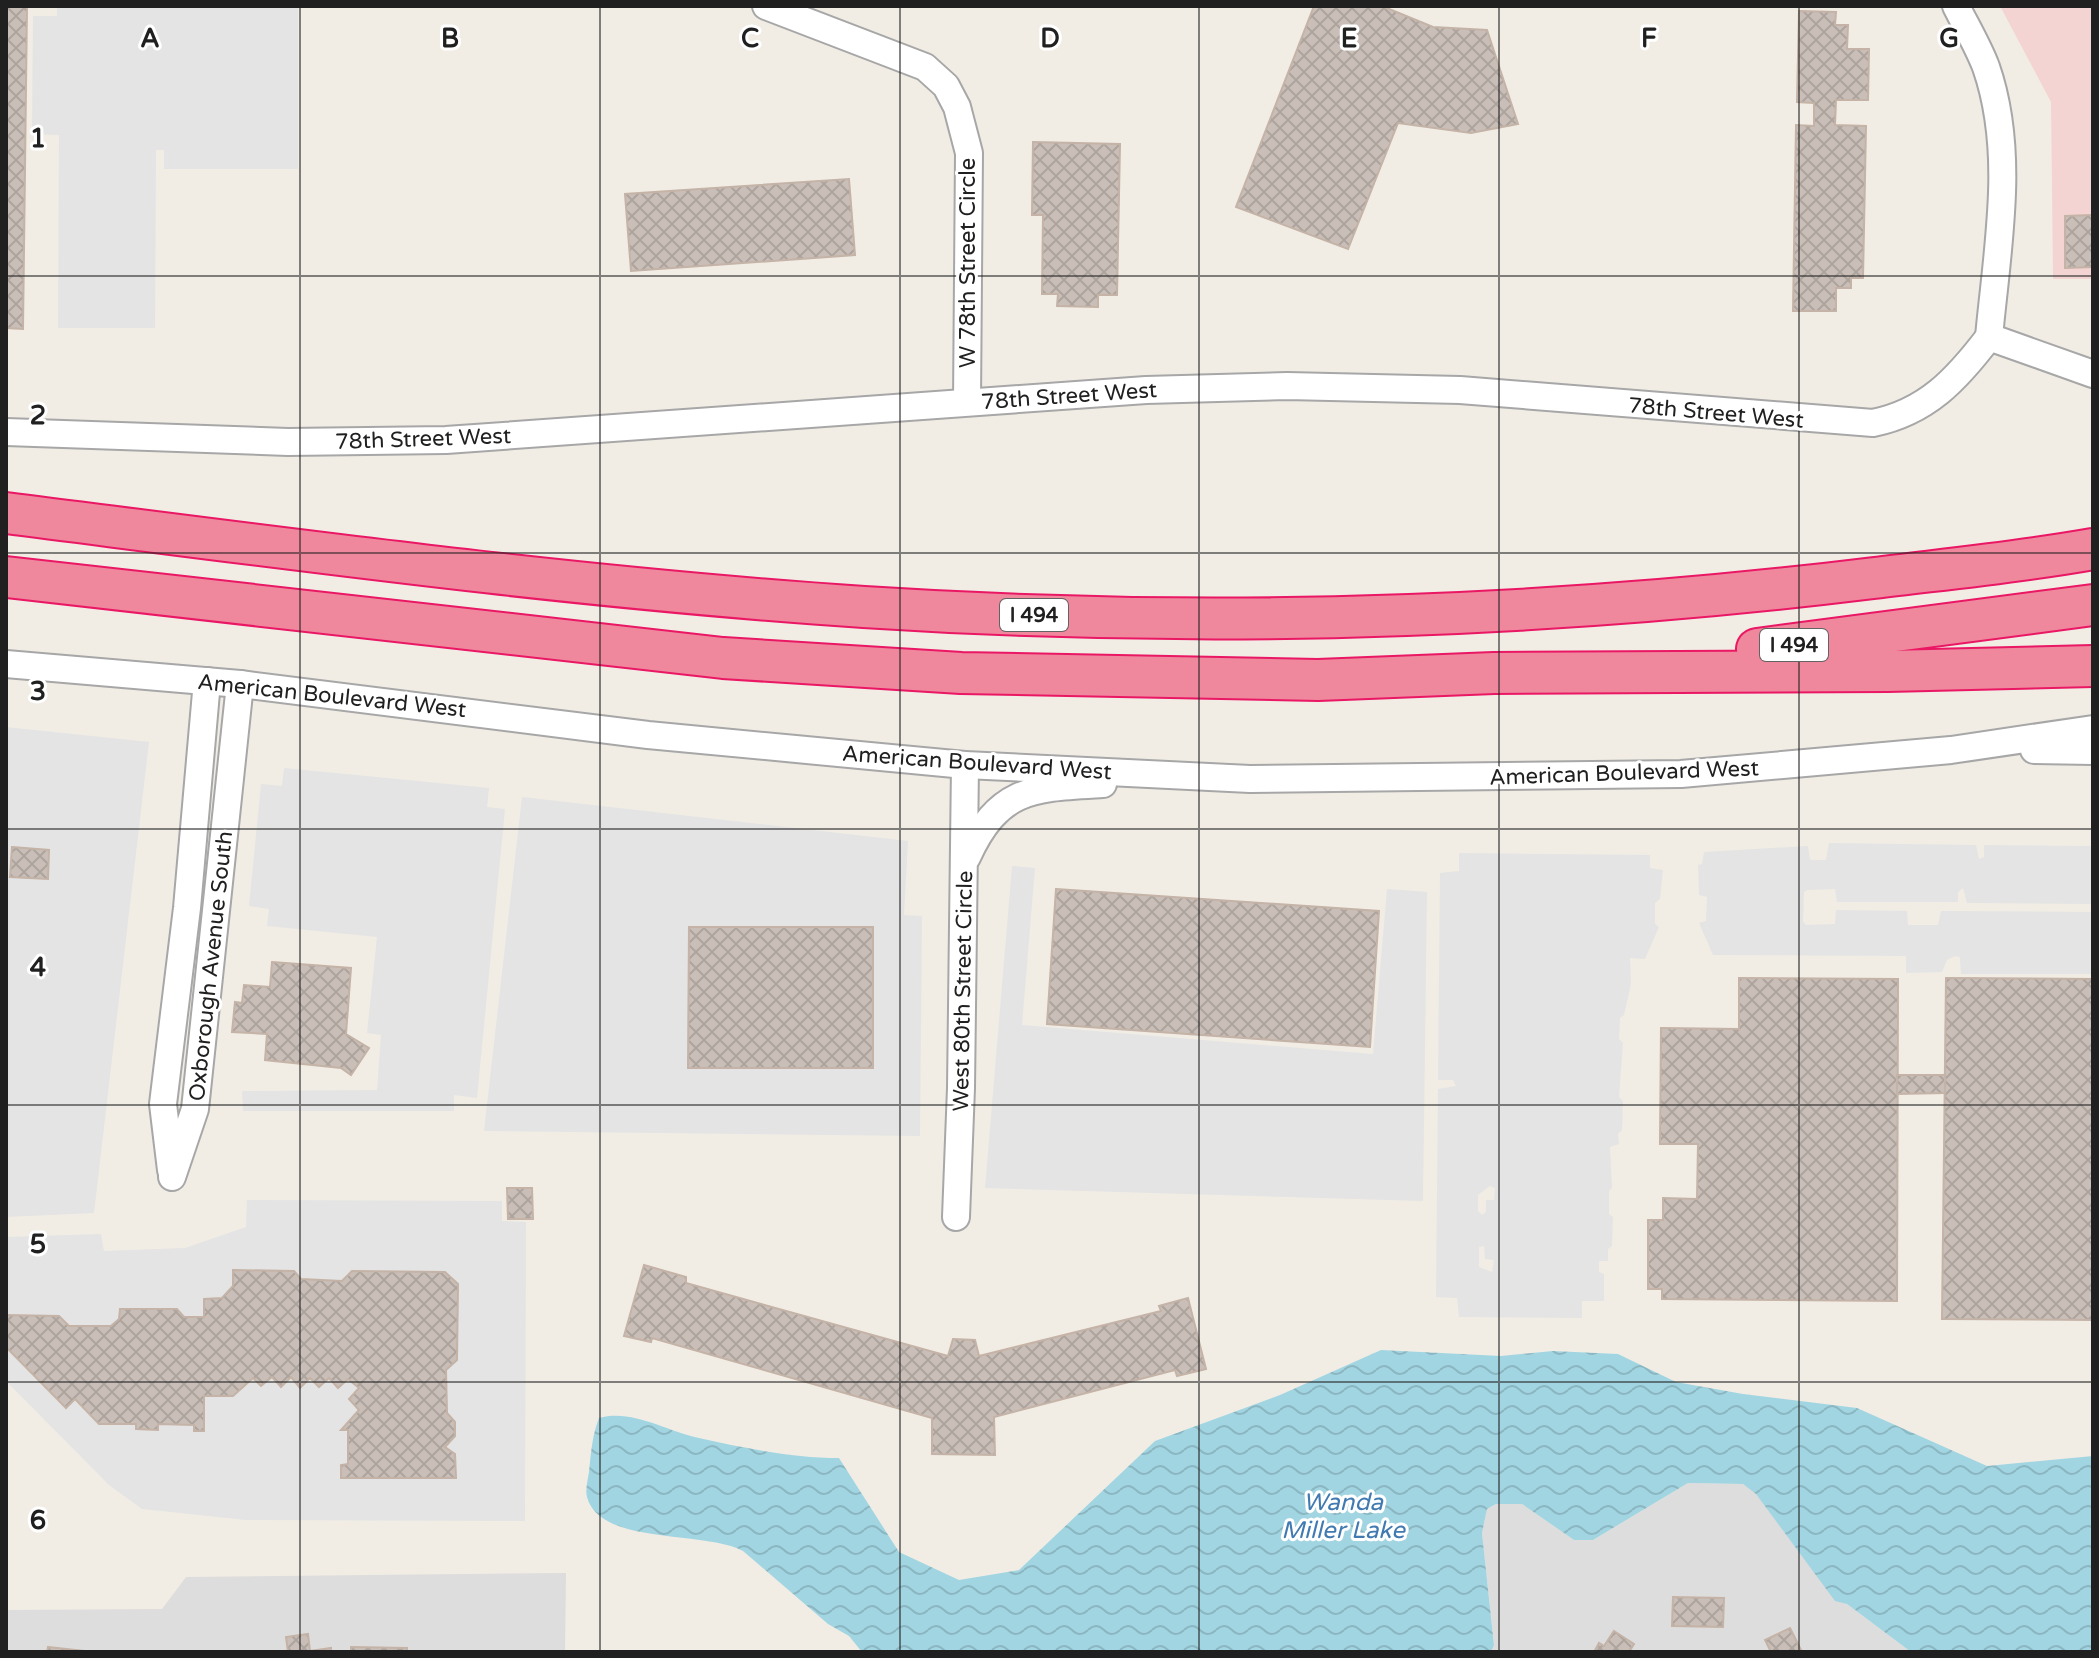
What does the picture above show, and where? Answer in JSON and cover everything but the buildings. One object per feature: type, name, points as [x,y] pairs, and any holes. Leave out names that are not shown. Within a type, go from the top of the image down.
[{"type":"highway","name":"I 494","points":[[6,513],[627,587],[854,606],[1084,617],[1357,617],[1562,608],[1735,595],[2083,549]]},
{"type":"highway","name":"I 494","points":[[6,577],[723,658],[828,667],[961,673],[1318,680],[1494,673],[1771,648],[2093,605]]},
{"type":"highway","points":[[1494,673],[1888,671],[2093,666]]},
{"type":"street","name":"W 78th Street Circle","points":[[766,6],[925,67],[946,86],[957,107],[969,153],[967,402]]},
{"type":"street","points":[[1956,6],[1985,66],[2000,132],[1999,241],[1989,337],[2093,374]]},
{"type":"street","name":"78th Street West","points":[[6,432],[288,442],[446,440],[967,402],[1208,388],[1429,389],[1873,423],[1897,418],[1926,405],[1962,373],[1989,337]]},
{"type":"street","name":"American Boulevard West","points":[[6,664],[240,684],[648,735],[965,765],[1222,777],[1429,779],[1681,774],[1951,750],[2093,729]]},
{"type":"street","name":"Oxborough Avenue South","points":[[207,681],[187,908],[163,1104],[172,1177],[195,1109],[240,684]]},
{"type":"street","name":"American Boulevard West","points":[[1951,750],[2093,751]]},
{"type":"street","name":"West 80th Street Circle","points":[[956,1217],[965,765]]},
{"type":"street","points":[[964,864],[980,828],[994,812],[1035,789],[1222,777]]},
{"type":"shaded area","points":[[57,6],[298,6],[298,169],[164,169],[164,150],[156,150],[155,328],[58,328],[59,135],[32,134],[33,16],[57,16]]},
{"type":"shaded area","points":[[2000,6],[2093,6],[2093,279],[2053,279],[2051,102]]},
{"type":"shaded area","points":[[6,727],[149,742],[94,1213],[6,1217]],"holes":[[[12,848],[49,850],[48,878]]]},
{"type":"shaded area","points":[[284,768],[489,788],[487,807],[505,809],[477,1098],[454,1095],[454,1111],[243,1111],[242,1091],[377,1090],[381,1035],[367,1033],[377,937],[267,926],[269,909],[249,906],[261,784],[282,786]]},
{"type":"shaded area","points":[[522,797],[908,841],[904,915],[922,916],[920,1136],[484,1131]],"holes":[[[689,927],[873,927],[873,1068],[689,1068]]]},
{"type":"shaded area","points":[[1829,843],[1976,845],[1979,859],[1984,857],[1984,845],[2093,846],[2093,904],[1967,903],[1963,888],[1958,892],[1958,902],[1837,902],[1835,889],[1807,890],[1804,892],[1803,921],[1806,925],[1835,924],[1836,910],[1907,911],[1908,925],[1938,925],[1941,911],[2093,912],[2093,974],[1961,974],[1960,957],[1955,956],[1947,960],[1942,972],[1906,973],[1906,956],[1713,955],[1699,923],[1706,921],[1707,897],[1699,895],[1698,865],[1702,864],[1704,852],[1808,846],[1810,860],[1826,860]]},
{"type":"shaded area","points":[[1459,853],[1650,855],[1650,868],[1663,870],[1660,899],[1655,903],[1655,924],[1659,927],[1645,959],[1630,958],[1631,984],[1624,1015],[1620,1018],[1619,1039],[1623,1043],[1619,1097],[1623,1101],[1622,1130],[1618,1134],[1619,1144],[1610,1147],[1612,1246],[1608,1249],[1608,1261],[1599,1261],[1599,1272],[1604,1274],[1604,1301],[1582,1301],[1582,1318],[1459,1317],[1457,1298],[1436,1297],[1438,1089],[1456,1086],[1453,1080],[1438,1080],[1440,873],[1459,871]],"holes":[[[1490,1186],[1495,1188],[1494,1200],[1486,1200],[1486,1212],[1482,1215],[1478,1211],[1478,1195]],[[1484,1246],[1485,1259],[1494,1260],[1492,1272],[1479,1267],[1479,1247]]]},
{"type":"shaded area","points":[[1012,866],[1035,868],[1022,1025],[1373,1054],[1387,889],[1427,892],[1423,1201],[985,1188]]},
{"type":"shaded area","points":[[247,1200],[502,1201],[502,1221],[526,1222],[525,1521],[246,1520],[142,1509],[109,1485],[6,1381],[6,1347],[66,1408],[75,1399],[99,1424],[136,1424],[136,1429],[157,1430],[158,1424],[194,1425],[194,1431],[204,1431],[204,1396],[233,1396],[253,1378],[261,1386],[272,1377],[281,1387],[291,1377],[348,1379],[359,1388],[349,1399],[359,1410],[342,1430],[456,1477],[455,1455],[445,1447],[455,1435],[455,1422],[447,1413],[446,1370],[352,1271],[342,1281],[301,1279],[233,1286],[222,1298],[204,1299],[204,1317],[184,1317],[176,1309],[120,1309],[119,1319],[111,1326],[69,1326],[59,1316],[6,1315],[6,1237],[101,1234],[104,1251],[185,1248],[246,1227]]},
{"type":"shaded area","points":[[1688,1483],[1743,1484],[1756,1493],[1847,1604],[1911,1652],[1491,1652],[1494,1644],[1482,1533],[1487,1509],[1496,1504],[1522,1504],[1574,1540],[1593,1540]]},
{"type":"shaded area","points":[[566,1573],[565,1652],[6,1652],[6,1610],[162,1609],[186,1577]]},
{"type":"water","name":"Wanda Miller Lake","points":[[1381,1350],[1501,1356],[1553,1351],[1618,1354],[1676,1382],[1857,1408],[1987,1466],[2093,1456],[2093,1652],[1911,1652],[1847,1604],[1835,1601],[1756,1494],[1743,1484],[1688,1483],[1593,1540],[1574,1540],[1522,1504],[1496,1504],[1487,1509],[1482,1533],[1494,1645],[1491,1652],[862,1652],[849,1636],[828,1624],[743,1551],[726,1545],[632,1530],[612,1523],[596,1513],[586,1494],[599,1418],[624,1416],[686,1435],[733,1445],[786,1454],[839,1458],[899,1552],[959,1580],[1019,1570],[1155,1441],[1280,1395]]}]
